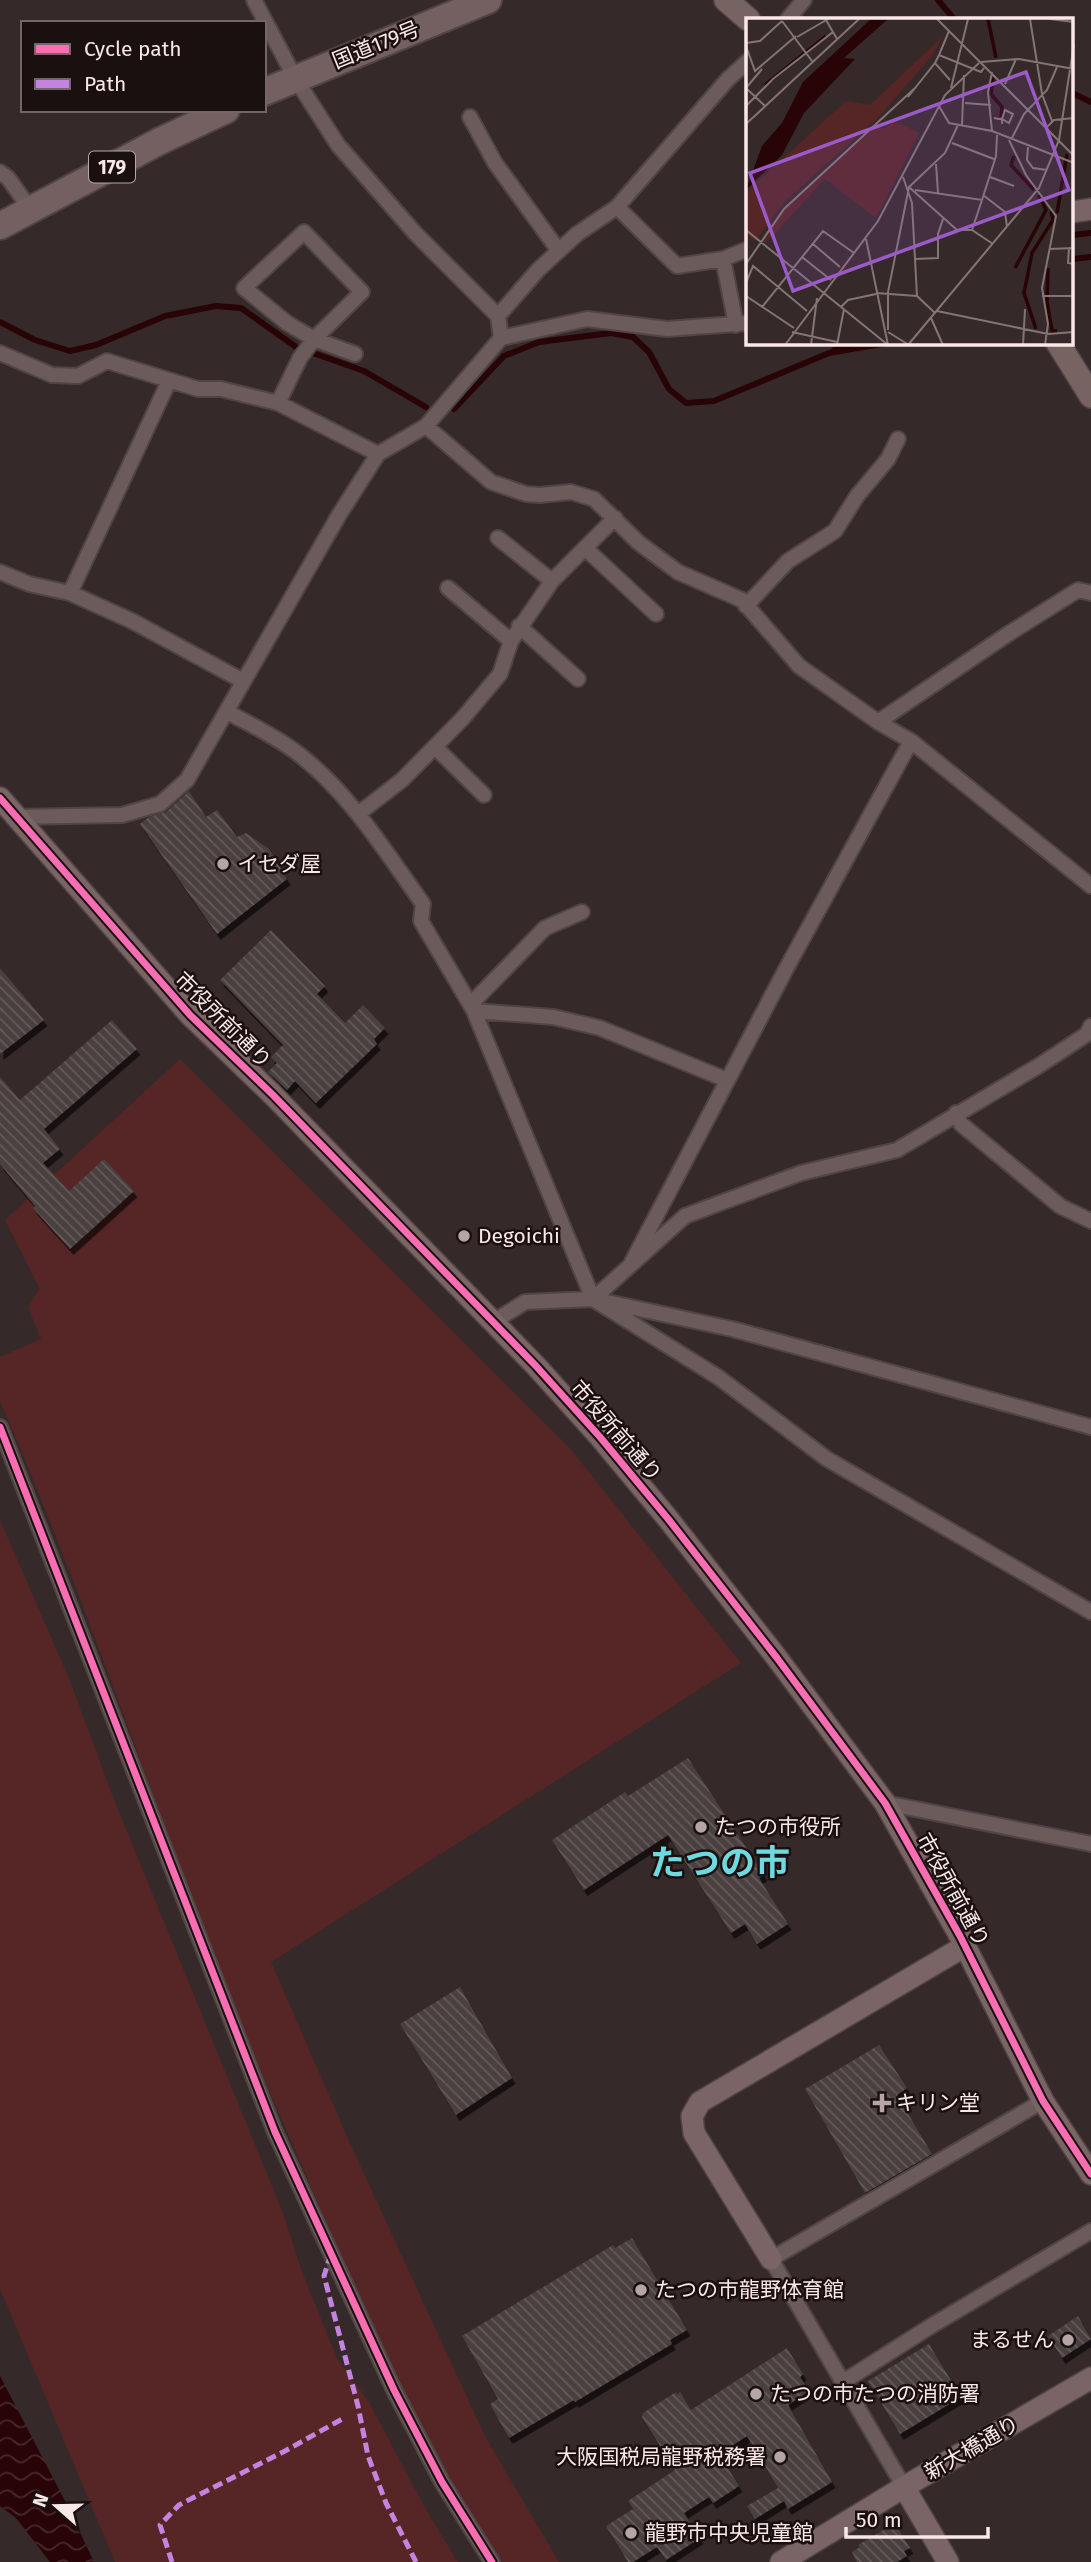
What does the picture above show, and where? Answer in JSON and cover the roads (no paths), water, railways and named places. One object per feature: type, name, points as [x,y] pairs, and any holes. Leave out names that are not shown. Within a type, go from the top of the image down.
[{"type":"highway","name":"国道179号","points":[[266,91],[488,0]]},
{"type":"highway","name":"179","points":[[0,226],[160,141],[222,112]]},
{"type":"main road","points":[[726,0],[747,18]]},
{"type":"main road","points":[[1059,345],[1091,396]]},
{"type":"street","points":[[254,0],[265,21]]},
{"type":"street","points":[[789,18],[804,0]]},
{"type":"street","points":[[266,23],[295,78],[338,145],[415,233],[498,317],[501,338]]},
{"type":"street","points":[[498,317],[538,270],[577,234],[617,207],[728,79],[746,63]]},
{"type":"street","points":[[470,117],[495,163],[559,251]]},
{"type":"street","points":[[0,172],[8,178],[31,210]]},
{"type":"street","points":[[617,207],[677,266],[723,259],[746,250]]},
{"type":"street","points":[[278,403],[300,358],[314,340],[362,292],[304,232],[244,288],[287,323],[314,340],[355,354]]},
{"type":"street","points":[[14,817],[122,815],[160,804],[187,779],[339,515],[379,454],[426,426],[501,338],[587,319],[667,329],[742,324],[723,259]]},
{"type":"street","points":[[0,353],[52,375],[78,376],[107,361],[198,389],[232,391],[278,403],[379,454]]},
{"type":"street","points":[[71,593],[169,381]]},
{"type":"street","points":[[426,426],[491,482],[526,494],[571,492],[594,499],[639,543],[678,572],[741,600],[799,666],[877,722],[911,741],[1091,886]]},
{"type":"street","points":[[746,606],[788,561],[835,531],[857,496],[888,459],[898,439]]},
{"type":"street","points":[[358,814],[402,780],[436,748],[500,674],[519,626],[552,581],[615,518]]},
{"type":"street","points":[[498,538],[552,581]]},
{"type":"street","points":[[584,548],[656,614]]},
{"type":"street","points":[[0,572],[29,584],[71,593],[132,621],[243,681]]},
{"type":"street","points":[[448,588],[511,641]]},
{"type":"street","points":[[877,722],[1078,590],[1091,593]]},
{"type":"street","points":[[519,626],[579,679]]},
{"type":"street","points":[[226,712],[295,752],[325,777],[358,814],[423,904],[421,921],[473,1007],[593,1299],[718,1377],[827,1459],[1091,1612]]},
{"type":"street","points":[[632,1262],[727,1080],[911,741]]},
{"type":"street","points":[[436,748],[484,795]]},
{"type":"street","name":"市役所前通り","points":[[0,798],[190,1015],[273,1095],[493,1322],[600,1437],[670,1520],[885,1803],[965,1946],[1043,2101],[1091,2174]]},
{"type":"street","points":[[473,1007],[545,928],[582,912]]},
{"type":"street","points":[[473,1007],[553,1017],[600,1028],[727,1080]]},
{"type":"street","points":[[593,1299],[685,1216],[801,1173],[897,1150],[1040,1065],[1087,1034],[1091,1026]]},
{"type":"street","points":[[957,1113],[961,1124],[1038,1190],[1060,1206],[1091,1221]]},
{"type":"street","points":[[493,1322],[524,1302],[593,1299],[732,1329],[1091,1427]]},
{"type":"street","points":[[0,1427],[275,2132],[394,2390],[442,2482],[492,2562]]},
{"type":"street","points":[[885,1803],[1091,1844]]},
{"type":"street","points":[[948,2562],[844,2382],[694,2133],[692,2116],[700,2102],[965,1946]]},
{"type":"street","points":[[771,2259],[1043,2101]]},
{"type":"street","points":[[844,2382],[931,2326],[1091,2231]]},
{"type":"street","name":"新大橋通り","points":[[781,2562],[1091,2378]]},
{"type":"water","points":[[0,2376],[94,2562],[50,2562],[16,2518],[0,2506]]},
{"type":"waterway","points":[[938,0],[953,18]]},
{"type":"waterway","points":[[1074,94],[1091,102]]},
{"type":"waterway","points":[[1074,235],[1091,233]]},
{"type":"waterway","points":[[1074,259],[1091,257]]},
{"type":"waterway","points":[[0,322],[35,340],[70,351],[96,345],[165,316],[216,306],[241,308],[296,347],[364,371],[426,407]]},
{"type":"waterway","points":[[454,409],[504,356],[539,342],[611,333],[633,337],[649,352],[669,389],[686,403],[714,401],[829,353],[875,345]]},
{"type":"waterway","points":[[834,350],[843,345]]},
{"type":"place","name":"イセダ屋","points":[[223,864]]},
{"type":"place","name":"Degoichi","points":[[464,1236]]},
{"type":"place","name":"たつの市役所","points":[[701,1827]]},
{"type":"place","name":"キリン堂","points":[[882,2103]]},
{"type":"place","name":"たつの市龍野体育館","points":[[641,2290]]},
{"type":"place","name":"まるせん","points":[[1068,2340]]},
{"type":"place","name":"たつの市たつの消防署","points":[[756,2394]]},
{"type":"place","name":"大阪国税局龍野税務署","points":[[780,2457]]},
{"type":"place","name":"龍野市中央児童館","points":[[631,2533]]},
{"type":"district","name":"たつの市","points":[[720,1863]]}]
